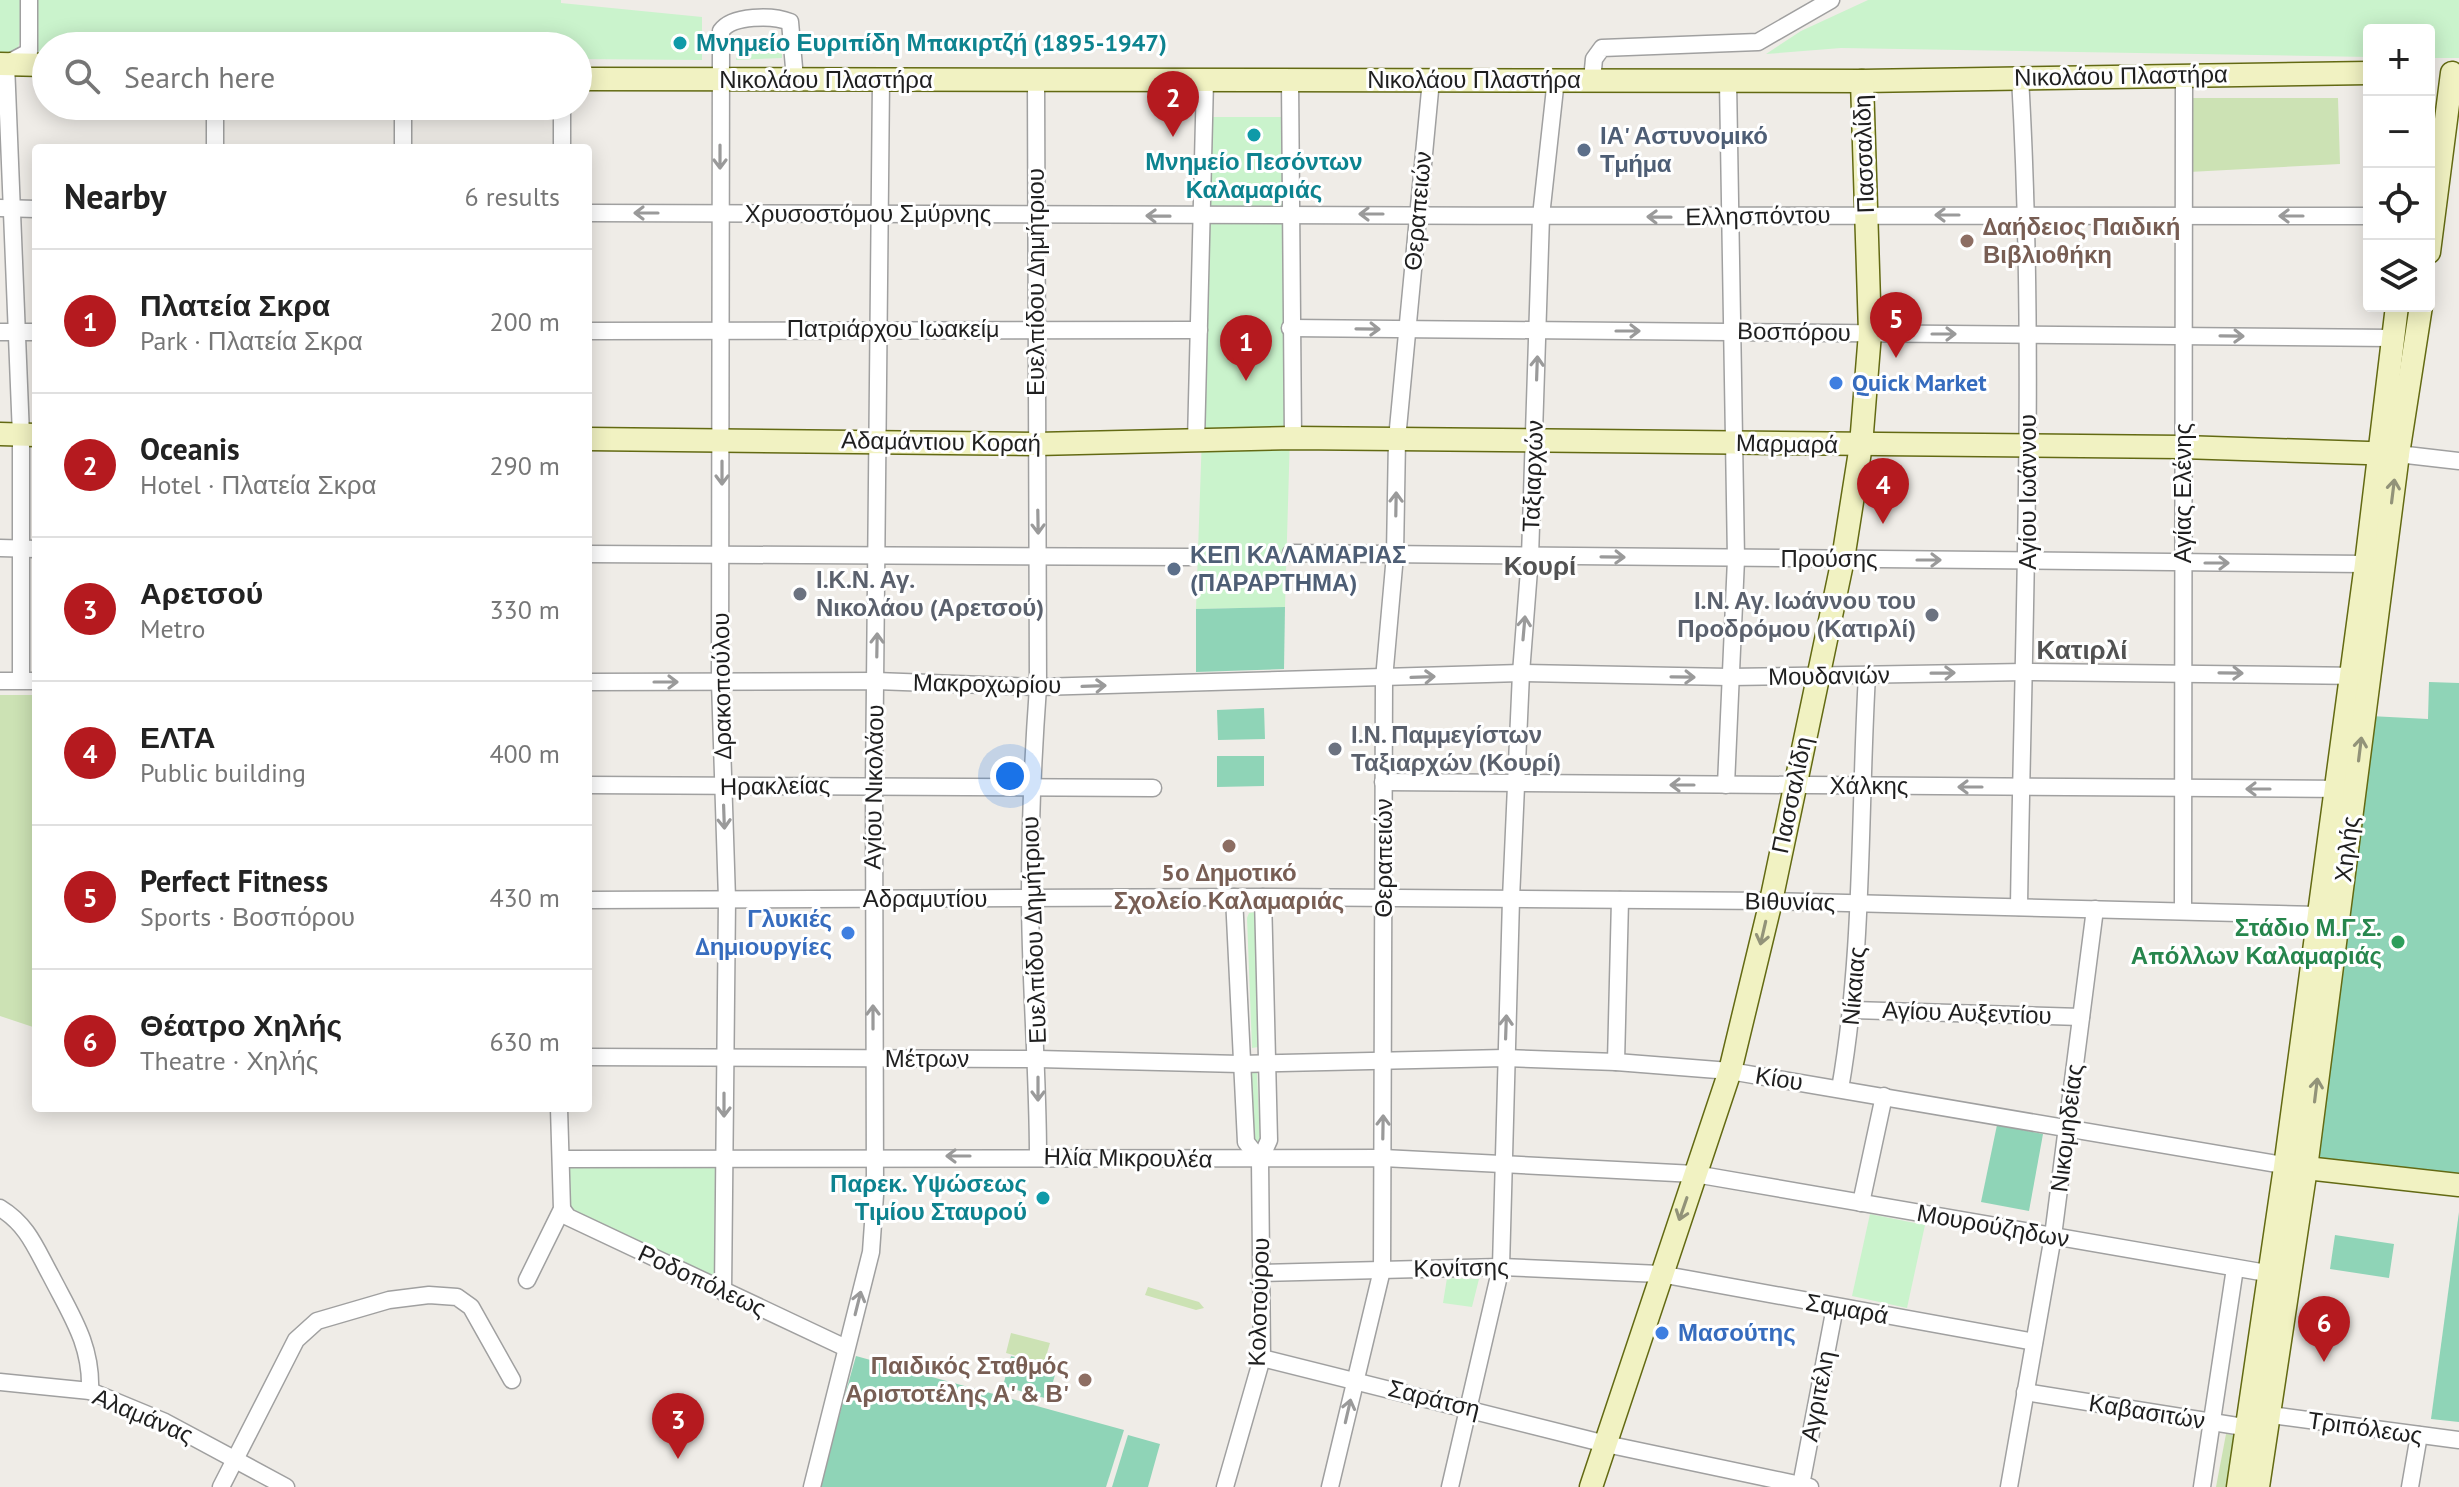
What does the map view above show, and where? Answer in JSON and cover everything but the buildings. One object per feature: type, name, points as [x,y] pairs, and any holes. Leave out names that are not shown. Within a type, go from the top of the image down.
[{"type":"main road","points":[[3,64],[32,65]]},
{"type":"main road","name":"Νικολάου Πλαστήρα","points":[[592,79],[1862,81],[2363,73]]},
{"type":"main road","points":[[2431,240],[2456,73],[2435,73]]},
{"type":"main road","name":"Πασσαλίδη","points":[[1591,1487],[1730,1071],[1771,901],[1843,559],[1861,445],[1870,333],[1862,81]]},
{"type":"main road","name":"Χηλής","points":[[2258,1487],[2280,1276],[2388,452],[2396,312]]},
{"type":"main road","name":"Χηλής","points":[[2360,676],[2366,564],[2420,312]]},
{"type":"main road","name":"Αδαμάντιου Κοραή","points":[[592,439],[722,438],[1036,444],[1293,438]]},
{"type":"main road","name":"Μαρμαρά","points":[[1293,438],[2388,452]]},
{"type":"main road","name":"Χηλής","points":[[2296,1167],[2318,915],[2345,790]]},
{"type":"main road","points":[[2296,1167],[2459,1185]]},
{"type":"main road","name":"Χηλής","points":[[2238,1487],[2263,1424]]},
{"type":"street","points":[[0,681],[29,680],[29,549],[7,332],[3,64],[29,52],[29,0]]},
{"type":"street","points":[[1592,80],[1594,59],[1602,48],[1758,42],[1831,0]]},
{"type":"street","name":"Δρακοπούλου","points":[[723,1292],[727,899],[720,682],[720,214],[721,31],[725,24],[734,20],[784,19],[792,28],[795,79]]},
{"type":"street","name":"Αγίας Ελένης","points":[[2183,911],[2184,76]]},
{"type":"street","name":"Αγίου Ιωάννου","points":[[2019,907],[2030,334],[2028,215],[2020,77]]},
{"type":"street","name":"Ταξιαρχών","points":[[1450,1487],[1501,1267],[1511,899],[1521,673],[1530,557],[1541,216],[1556,79]]},
{"type":"street","name":"Αγίου Νικολάου","points":[[812,1487],[871,1252],[875,1156],[872,1059],[883,214],[881,80]]},
{"type":"street","name":"Ευελπίδου Δημήτριου","points":[[1036,80],[1038,687],[1031,786],[1030,898],[1038,1059],[1038,1156]]},
{"type":"street","points":[[1196,442],[1205,80]]},
{"type":"street","points":[[1290,80],[1293,438]]},
{"type":"street","name":"Θεραπειών","points":[[1330,1487],[1382,1270],[1384,679],[1395,555],[1397,439],[1431,80]]},
{"type":"street","points":[[1726,785],[1736,559],[1728,81]]},
{"type":"street","points":[[215,120],[215,144]]},
{"type":"street","points":[[403,120],[403,144]]},
{"type":"street","points":[[562,120],[562,144]]},
{"type":"street","points":[[7,208],[32,209]]},
{"type":"street","name":"Χρυσοστόμου Σμύρνης","points":[[592,213],[1292,215]]},
{"type":"street","name":"Ελλησπόντου","points":[[1292,215],[1729,218],[1867,215],[2363,216]]},
{"type":"street","name":"Πατριάρχου Ιωακείμ","points":[[592,331],[880,328],[1199,330]]},
{"type":"street","name":"Βοσπόρου","points":[[1290,328],[2393,338]]},
{"type":"street","points":[[7,332],[32,332]]},
{"type":"street","points":[[2388,452],[2459,461]]},
{"type":"street","points":[[0,548],[29,549]]},
{"type":"street","name":"Προύσης","points":[[1291,553],[2366,564]]},
{"type":"street","points":[[592,554],[1189,557]]},
{"type":"street","name":"Μουδανιών","points":[[1289,680],[1521,673],[1729,677],[2183,672],[2360,676]]},
{"type":"street","name":"Νίκαιας","points":[[1840,1089],[1853,1010],[1861,904],[1860,786],[1867,675]]},
{"type":"street","name":"Μακροχωρίου","points":[[592,682],[876,681],[1038,687],[1289,680]]},
{"type":"street","name":"Χάλκης","points":[[1383,782],[2345,790]]},
{"type":"street","name":"Ηρακλείας","points":[[592,785],[1153,788]]},
{"type":"street","name":"Κολοτούρου","points":[[1234,897],[1246,1142],[1260,1160]]},
{"type":"street","name":"Βιθυνίας","points":[[1263,897],[1771,901],[2318,915]]},
{"type":"street","name":"Αδραμυτίου","points":[[592,900],[1263,897]]},
{"type":"street","name":"Κολοτούρου","points":[[1225,1487],[1262,1358],[1260,1160],[1269,1140],[1263,897]]},
{"type":"street","points":[[1616,1062],[1620,900]]},
{"type":"street","name":"Νικομηδείας","points":[[2009,1487],[2053,1236],[2095,909]]},
{"type":"street","name":"Αγίου Αυξεντίου","points":[[1853,1010],[2081,1017]]},
{"type":"street","name":"Μέτρων","points":[[592,1057],[1038,1059],[1265,1064]]},
{"type":"street","name":"Κίου","points":[[1265,1064],[1384,1064],[1505,1058],[1616,1062],[1730,1071],[2296,1167]]},
{"type":"street","points":[[1861,1203],[1884,1096]]},
{"type":"street","points":[[527,1280],[562,1209],[559,1112]]},
{"type":"street","name":"Ηλία Μικρουλέα","points":[[561,1159],[875,1156],[1260,1160],[1383,1158],[1503,1161],[1695,1174]]},
{"type":"street","name":"Μουρούζηδων","points":[[1695,1174],[2280,1276]]},
{"type":"street","points":[[0,1208],[29,1234],[71,1311],[87,1350],[90,1391]]},
{"type":"street","name":"Ροδοπόλεως","points":[[562,1209],[568,1217],[846,1348]]},
{"type":"street","name":"Κονίτσης","points":[[1262,1273],[1501,1267],[1660,1274]]},
{"type":"street","points":[[2202,1487],[2235,1268]]},
{"type":"street","name":"Σαμαρά","points":[[1660,1274],[2034,1342]]},
{"type":"street","points":[[221,1487],[296,1340],[317,1321],[389,1300],[429,1295],[465,1300],[512,1380]]},
{"type":"street","name":"Αγριτέλη","points":[[1805,1486],[1835,1307]]},
{"type":"street","name":"Σαράτση","points":[[1262,1358],[1469,1407],[1732,1479],[1805,1486]]},
{"type":"street","name":"Αλαμάνας","points":[[0,1382],[90,1391],[165,1422],[286,1487]]},
{"type":"street","name":"Καβασιτών","points":[[2025,1392],[2214,1422],[2263,1424]]},
{"type":"street","name":"Τριπόλεως","points":[[2263,1424],[2459,1440]]},
{"type":"street","points":[[2410,1487],[2419,1435]]},
{"type":"green space","points":[[0,0],[25,0],[25,21],[17,52],[0,52]]},
{"type":"green space","points":[[28,0],[561,0],[561,3],[702,17],[702,60],[592,59],[592,32],[32,32],[32,52],[29,52]]},
{"type":"green space","points":[[1868,0],[2459,0],[2459,58],[2435,58],[2435,24],[2363,24],[2363,57],[1841,48],[1766,54],[1801,31]]},
{"type":"green space","points":[[782,39],[782,58],[736,60],[736,40]]},
{"type":"green space","points":[[2188,98],[2338,98],[2340,164],[2189,172]]},
{"type":"green space","points":[[1213,117],[1286,117],[1284,327],[1290,435],[1285,607],[1196,609]]},
{"type":"green space","points":[[1285,607],[1284,669],[1196,672],[1196,609]]},
{"type":"green space","name":"Στάδιο Μ.Γ.Σ. Απόλλων Καλαμαριάς","points":[[2429,682],[2459,683],[2459,1182],[2307,1164],[2370,716],[2428,719]]},
{"type":"green space","points":[[0,695],[32,695],[32,1027],[0,1016]]},
{"type":"green space","points":[[1264,708],[1265,739],[1218,740],[1217,710]]},
{"type":"green space","points":[[1217,756],[1264,756],[1264,786],[1217,787]]},
{"type":"green space","points":[[1256,912],[1258,1047],[1252,1048],[1247,918],[1249,913]]},
{"type":"green space","points":[[1249,1072],[1257,1073],[1260,1141],[1254,1141]]},
{"type":"green space","points":[[1997,1125],[2043,1134],[2029,1211],[1981,1202]]},
{"type":"green space","points":[[565,1168],[715,1168],[714,1283],[571,1214],[566,1206]]},
{"type":"green space","points":[[2459,1212],[2459,1422],[2431,1419]]},
{"type":"green space","points":[[1870,1214],[1925,1225],[1907,1308],[1852,1296]]},
{"type":"green space","points":[[2335,1235],[2394,1244],[2389,1278],[2330,1269]]},
{"type":"green space","points":[[1447,1278],[1479,1279],[1472,1307],[1443,1303]]},
{"type":"green space","points":[[1148,1287],[1199,1302],[1204,1308],[1196,1310],[1145,1295]]},
{"type":"green space","points":[[1011,1333],[1050,1343],[1044,1363],[1006,1353]]},
{"type":"green space","points":[[856,1356],[1124,1430],[1106,1487],[819,1487]]},
{"type":"green space","points":[[1011,1356],[1057,1368],[1048,1399],[1003,1386]]},
{"type":"green space","points":[[2226,1434],[2236,1435],[2227,1487],[2216,1487]]},
{"type":"green space","points":[[1128,1435],[1160,1444],[1148,1487],[1112,1487]]},
{"type":"place","name":"Μνημείο Ευριπίδη Μπακιρτζή (1895-1947)","points":[[680,43]]},
{"type":"place","name":"Μνημείο Πεσόντων Καλαμαριάς","points":[[1254,135]]},
{"type":"place","name":"Oceanis","points":[[1173,137]]},
{"type":"place","name":"ΙΑ' Αστυνομικό Τμήμα","points":[[1584,150]]},
{"type":"place","name":"Δαήδειος Παιδική Βιβλιοθήκη","points":[[1967,241]]},
{"type":"place","name":"Perfect Fitness","points":[[1896,358]]},
{"type":"place","name":"Πλατεία Σκρα","points":[[1246,381]]},
{"type":"place","name":"Quick Market","points":[[1836,383]]},
{"type":"place","name":"ΕΛΤΑ","points":[[1883,524]]},
{"type":"place","name":"ΚΕΠ ΚΑΛΑΜΑΡΙΑΣ (ΠΑΡΑΡΤΗΜΑ)","points":[[1174,569]]},
{"type":"place","name":"Ι.Κ.Ν. Αγ. Νικολάου (Αρετσού)","points":[[800,594]]},
{"type":"place","name":"Ι.Ν. Αγ. Ιωάννου του Προδρόμου (Κατιρλί)","points":[[1932,615]]},
{"type":"place","name":"Ι.Ν. Παμμεγίστων Ταξιαρχών (Κουρί)","points":[[1335,749]]},
{"type":"place","name":"5ο Δημοτικό Σχολείο Καλαμαριάς","points":[[1229,846]]},
{"type":"place","name":"Γλυκιές Δημιουργίες","points":[[848,933]]},
{"type":"place","name":"Στάδιο Μ.Γ.Σ. Απόλλων Καλαμαριάς","points":[[2398,942]]},
{"type":"place","name":"Παρεκ. Υψώσεως Τιμίου Σταυρού","points":[[1043,1198]]},
{"type":"place","name":"Μασούτης","points":[[1662,1333]]},
{"type":"place","name":"Θέατρο Χηλής","points":[[2324,1362]]},
{"type":"place","name":"Παιδικός Σταθμός Αριστοτέλης Α' & Β'","points":[[1085,1380]]},
{"type":"place","name":"Αρετσού","points":[[678,1459]]},
{"type":"district","name":"Κουρί","points":[[1540,566]]},
{"type":"district","name":"Κατιρλί","points":[[2082,650]]}]
